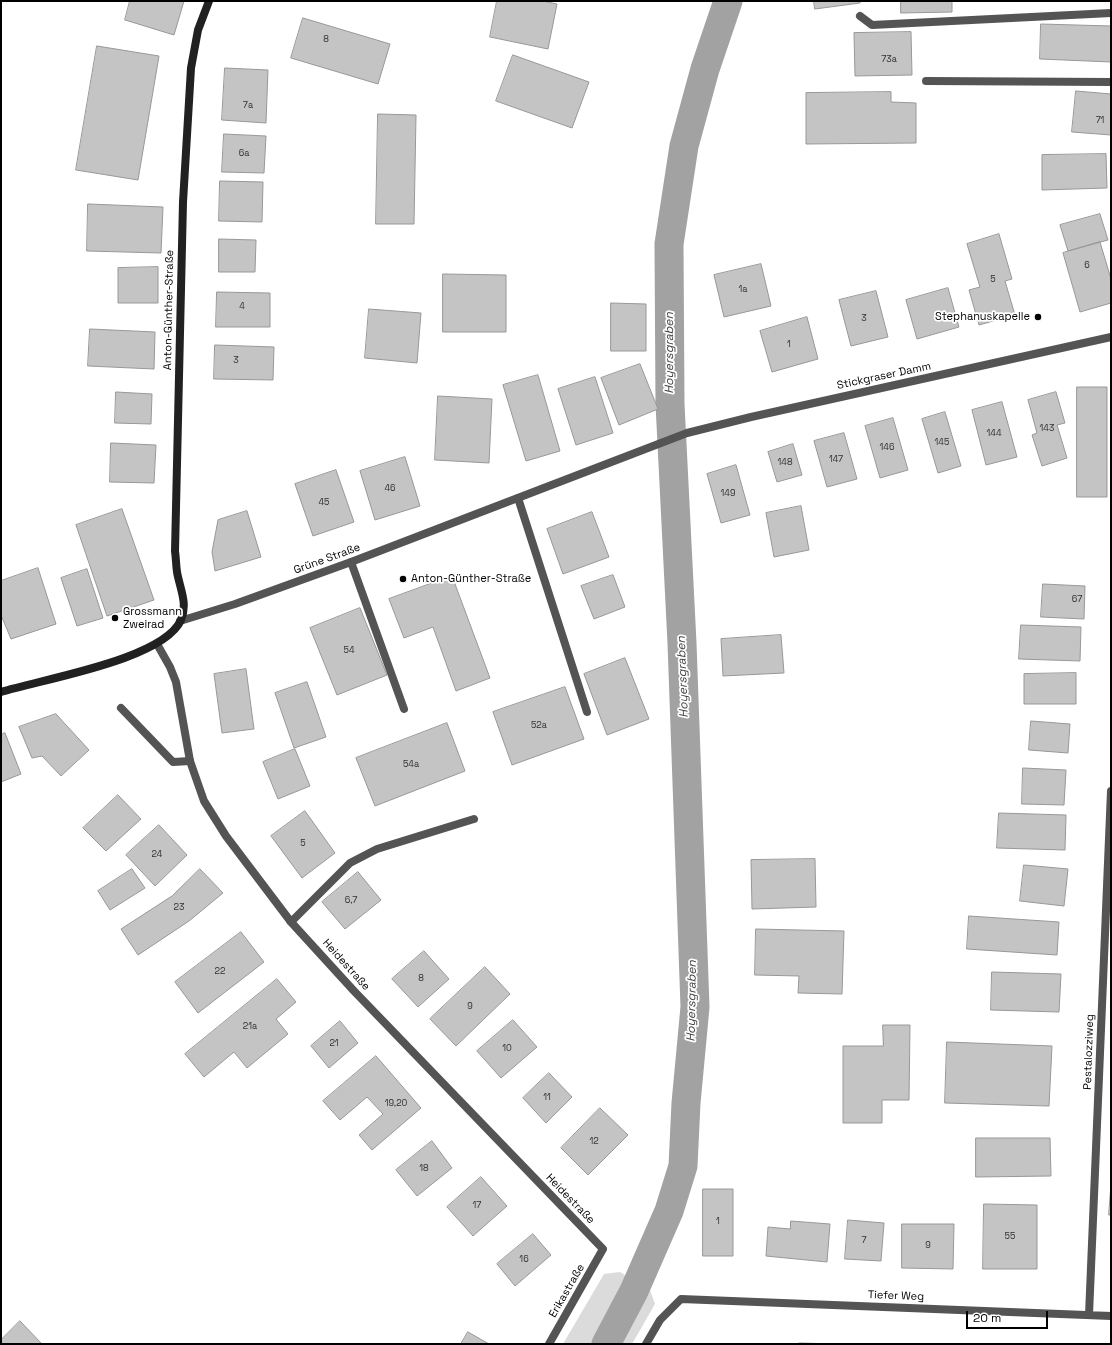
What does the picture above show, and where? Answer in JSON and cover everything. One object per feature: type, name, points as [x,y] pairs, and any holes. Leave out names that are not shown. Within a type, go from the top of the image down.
[{"type":"main road","name":"Anton-Günther-Straße","points":[[180,620],[184,601],[175,551],[183,202],[191,68],[198,30],[209,1]]},
{"type":"main road","points":[[1,692],[116,660],[157,644],[170,634],[180,620]]},
{"type":"street","points":[[860,16],[872,25],[1111,13]]},
{"type":"street","points":[[926,81],[1111,82]]},
{"type":"street","name":"Stickgraser Damm","points":[[663,441],[687,433],[751,417],[1111,337]]},
{"type":"street","name":"Grüne Straße","points":[[180,620],[235,604],[351,562],[663,441]]},
{"type":"street","points":[[518,498],[587,712]]},
{"type":"street","points":[[351,562],[404,709]]},
{"type":"street","name":"Heidestraße","points":[[157,644],[170,667],[176,682],[190,761],[204,801],[226,836],[291,922],[360,997],[603,1250]]},
{"type":"street","points":[[121,708],[173,762],[190,761]]},
{"type":"street","name":"Pestalozziweg","points":[[1089,1315],[1111,791]]},
{"type":"street","points":[[291,922],[350,863],[377,849],[474,819]]},
{"type":"street","name":"Erikastraße","points":[[549,1344],[603,1250]]},
{"type":"street","name":"Tiefer Weg","points":[[646,1344],[660,1320],[681,1299],[1111,1316]]},
{"type":"shaded area","points":[[620,1272],[628,1277],[615,1307],[595,1344],[563,1344],[604,1274]]},
{"type":"shaded area","points":[[628,1277],[645,1287],[614,1344],[595,1344],[615,1307]]},
{"type":"shaded area","points":[[645,1287],[650,1290],[655,1304],[632,1344],[614,1344]]},
{"type":"building","points":[[130,1],[184,1],[174,35],[125,20]]},
{"type":"building","points":[[497,1],[543,1],[557,4],[548,49],[490,37]]},
{"type":"building","points":[[814,1],[860,1],[860,3],[815,9]]},
{"type":"building","points":[[901,1],[952,1],[952,12],[901,13]]},
{"type":"building","points":[[303,18],[390,44],[378,84],[291,58]]},
{"type":"building","points":[[1041,24],[1111,26],[1111,62],[1040,59]]},
{"type":"building","points":[[911,32],[912,75],[855,76],[854,33]]},
{"type":"building","points":[[97,46],[159,56],[138,180],[76,170]]},
{"type":"building","points":[[513,55],[589,82],[572,128],[496,101]]},
{"type":"building","points":[[225,68],[268,70],[266,123],[222,120]]},
{"type":"building","points":[[1076,91],[1111,94],[1111,135],[1072,132]]},
{"type":"building","points":[[891,92],[891,102],[916,103],[916,143],[806,144],[806,93]]},
{"type":"building","points":[[378,114],[416,115],[414,224],[376,224]]},
{"type":"building","points":[[224,134],[266,136],[264,173],[222,172]]},
{"type":"building","points":[[1106,154],[1107,188],[1042,190],[1042,155]]},
{"type":"building","points":[[220,181],[263,182],[262,222],[219,221]]},
{"type":"building","points":[[88,204],[163,207],[161,253],[87,251]]},
{"type":"building","points":[[1100,214],[1108,240],[1068,251],[1060,225]]},
{"type":"building","points":[[999,234],[1012,279],[1005,281],[1015,315],[979,325],[969,290],[980,287],[967,244]]},
{"type":"building","points":[[219,239],[256,240],[255,272],[219,272]]},
{"type":"building","points":[[1100,242],[1111,279],[1111,303],[1080,312],[1063,253]]},
{"type":"building","points":[[761,264],[771,306],[724,317],[714,275]]},
{"type":"building","points":[[158,267],[158,303],[118,303],[118,268]]},
{"type":"building","points":[[443,274],[506,275],[506,332],[443,332]]},
{"type":"building","points":[[948,288],[959,327],[917,339],[906,300]]},
{"type":"building","points":[[876,291],[888,337],[851,346],[839,300]]},
{"type":"building","points":[[217,292],[270,293],[270,327],[216,327]]},
{"type":"building","points":[[611,303],[646,304],[646,351],[611,351]]},
{"type":"building","points":[[369,309],[421,313],[417,363],[365,358]]},
{"type":"building","points":[[807,317],[818,359],[772,372],[760,331]]},
{"type":"building","points":[[90,329],[155,332],[154,369],[88,366]]},
{"type":"building","points":[[215,345],[274,347],[273,380],[214,379]]},
{"type":"building","points":[[640,364],[658,409],[619,425],[601,378]]},
{"type":"building","points":[[538,375],[560,451],[526,461],[503,385]]},
{"type":"building","points":[[595,377],[613,433],[576,445],[558,389]]},
{"type":"building","points":[[1077,387],[1107,387],[1107,497],[1077,497]]},
{"type":"building","points":[[116,392],[152,394],[151,424],[115,423]]},
{"type":"building","points":[[1056,392],[1065,423],[1057,425],[1067,458],[1042,466],[1032,435],[1037,433],[1028,400]]},
{"type":"building","points":[[438,396],[492,399],[489,463],[435,460]]},
{"type":"building","points":[[1002,402],[1017,457],[986,465],[972,410]]},
{"type":"building","points":[[945,412],[961,466],[938,473],[922,419]]},
{"type":"building","points":[[893,418],[908,470],[880,478],[865,426]]},
{"type":"building","points":[[844,433],[857,479],[827,487],[814,441]]},
{"type":"building","points":[[111,443],[156,445],[154,483],[110,482]]},
{"type":"building","points":[[793,444],[802,475],[777,482],[768,452]]},
{"type":"building","points":[[405,457],[420,506],[375,520],[360,471]]},
{"type":"building","points":[[736,465],[750,515],[721,523],[707,474]]},
{"type":"building","points":[[336,470],[354,522],[313,536],[295,484]]},
{"type":"building","points":[[801,506],[809,550],[774,557],[766,513]]},
{"type":"building","points":[[122,509],[154,600],[107,616],[76,525]]},
{"type":"building","points":[[247,511],[261,557],[215,571],[212,552],[218,520]]},
{"type":"building","points":[[592,512],[609,557],[563,574],[547,529]]},
{"type":"building","points":[[38,568],[56,624],[11,639],[1,615],[1,581]]},
{"type":"building","points":[[87,569],[103,618],[77,626],[61,578]]},
{"type":"building","points":[[613,575],[625,607],[594,619],[581,586]]},
{"type":"building","points":[[452,576],[490,678],[456,691],[433,627],[404,638],[389,599]]},
{"type":"building","points":[[1043,584],[1085,586],[1084,619],[1041,617]]},
{"type":"building","points":[[360,608],[387,675],[337,695],[310,628]]},
{"type":"building","points":[[1021,625],[1081,627],[1080,661],[1019,659]]},
{"type":"building","points":[[781,635],[784,673],[723,676],[721,639]]},
{"type":"building","points":[[625,658],[649,719],[607,735],[584,674]]},
{"type":"building","points":[[246,669],[254,729],[222,733],[214,674]]},
{"type":"building","points":[[1076,673],[1076,704],[1024,704],[1024,674]]},
{"type":"building","points":[[307,682],[326,737],[294,748],[275,693]]},
{"type":"building","points":[[565,687],[584,739],[512,765],[493,712]]},
{"type":"building","points":[[56,714],[89,750],[61,776],[42,756],[32,758],[19,727]]},
{"type":"building","points":[[1031,721],[1070,724],[1068,753],[1029,750]]},
{"type":"building","points":[[447,723],[465,771],[375,806],[356,758]]},
{"type":"building","points":[[5,733],[21,774],[1,782],[1,735]]},
{"type":"building","points":[[295,749],[310,786],[278,799],[263,762]]},
{"type":"building","points":[[1023,768],[1066,770],[1064,805],[1022,804]]},
{"type":"building","points":[[118,795],[141,819],[106,851],[83,828]]},
{"type":"building","points":[[305,811],[335,853],[302,878],[271,836]]},
{"type":"building","points":[[999,813],[1066,815],[1065,850],[997,848]]},
{"type":"building","points":[[159,825],[187,855],[155,886],[126,855]]},
{"type":"building","points":[[815,859],[816,907],[752,909],[751,860]]},
{"type":"building","points":[[1024,865],[1068,869],[1064,906],[1020,901]]},
{"type":"building","points":[[132,869],[145,888],[110,910],[98,891]]},
{"type":"building","points":[[200,869],[223,893],[189,921],[138,955],[121,929],[172,896]]},
{"type":"building","points":[[358,872],[381,900],[345,929],[322,902]]},
{"type":"building","points":[[969,916],[1059,922],[1057,955],[967,949]]},
{"type":"building","points":[[756,929],[844,931],[842,994],[798,993],[799,976],[755,975]]},
{"type":"building","points":[[241,932],[264,962],[198,1013],[175,982]]},
{"type":"building","points":[[424,951],[449,979],[418,1007],[392,979]]},
{"type":"building","points":[[485,967],[510,994],[456,1046],[430,1019]]},
{"type":"building","points":[[992,972],[1061,974],[1059,1012],[991,1010]]},
{"type":"building","points":[[277,979],[296,1002],[276,1019],[288,1034],[247,1068],[234,1052],[204,1077],[185,1054]]},
{"type":"building","points":[[513,1020],[537,1047],[501,1078],[477,1051]]},
{"type":"building","points":[[340,1021],[358,1043],[329,1068],[311,1046]]},
{"type":"building","points":[[883,1025],[910,1025],[909,1100],[882,1100],[882,1123],[843,1123],[843,1046],[883,1046]]},
{"type":"building","points":[[947,1042],[1052,1046],[1049,1106],[945,1103]]},
{"type":"building","points":[[376,1056],[421,1108],[372,1150],[359,1135],[383,1114],[367,1097],[340,1120],[323,1101]]},
{"type":"building","points":[[549,1073],[572,1097],[546,1123],[523,1098]]},
{"type":"building","points":[[600,1108],[628,1135],[588,1175],[561,1148]]},
{"type":"building","points":[[976,1138],[1050,1138],[1051,1176],[976,1177]]},
{"type":"building","points":[[432,1141],[452,1168],[417,1196],[396,1170]]},
{"type":"building","points":[[481,1177],[507,1206],[473,1236],[447,1207]]},
{"type":"building","points":[[1111,1184],[1111,1215],[1109,1215]]},
{"type":"building","points":[[703,1189],[733,1189],[733,1256],[703,1256]]},
{"type":"building","points":[[984,1204],[1037,1205],[1037,1269],[983,1269]]},
{"type":"building","points":[[848,1220],[884,1223],[881,1261],[845,1259]]},
{"type":"building","points":[[791,1221],[830,1224],[827,1262],[766,1256],[768,1227],[790,1229]]},
{"type":"building","points":[[902,1224],[954,1224],[953,1269],[902,1268]]},
{"type":"building","points":[[533,1234],[551,1255],[515,1286],[497,1264]]},
{"type":"building","points":[[20,1321],[42,1344],[1,1344],[1,1340]]},
{"type":"building","points":[[468,1332],[489,1344],[461,1344]]},
{"type":"building","points":[[799,1343],[839,1344],[799,1344]]},
{"type":"waterway","name":"Hoyersgraben","points":[[606,1344],[634,1291],[669,1211],[683,1166],[686,1103],[695,1007],[682,643],[670,404],[669,244],[684,146],[705,69],[728,1]]},
{"type":"place","name":"Stephanuskapelle","points":[[1038,317]]},
{"type":"place","name":"Anton-Günther-Straße","points":[[403,579]]},
{"type":"place","name":"Grossmann Zweirad","points":[[115,618]]}]
